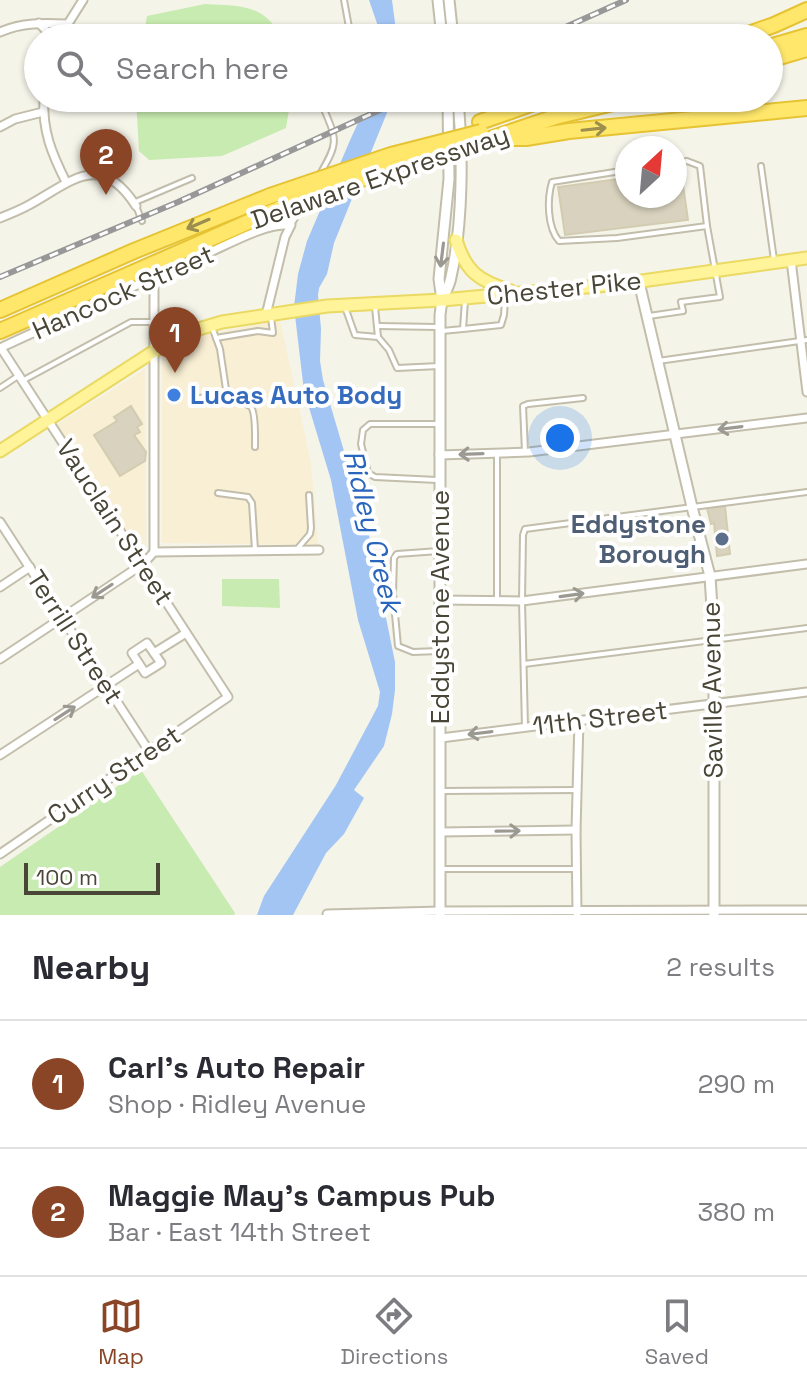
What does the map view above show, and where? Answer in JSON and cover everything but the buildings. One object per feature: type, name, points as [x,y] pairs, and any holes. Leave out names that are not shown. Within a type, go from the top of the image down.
[{"type":"highway","points":[[776,24],[807,10]]},
{"type":"highway","points":[[783,43],[807,36]]},
{"type":"highway","points":[[783,56],[807,49]]},
{"type":"highway","points":[[783,110],[807,108]]},
{"type":"highway","points":[[485,133],[523,112]]},
{"type":"highway","name":"Delaware Expressway","points":[[0,331],[274,202],[332,188],[551,112]]},
{"type":"highway","name":"Delaware Expressway","points":[[0,310],[134,251],[274,202],[391,155],[576,112]]},
{"type":"highway","points":[[485,133],[526,138],[766,112]]},
{"type":"main road","points":[[456,240],[463,259],[476,275],[520,293]]},
{"type":"main road","name":"Chester Pike","points":[[0,451],[154,351],[212,325],[320,306],[442,300],[639,282],[807,258]]},
{"type":"street","points":[[28,24],[68,24],[83,0]]},
{"type":"street","points":[[438,0],[441,24]]},
{"type":"street","points":[[449,0],[452,24]]},
{"type":"street","points":[[0,32],[24,24]]},
{"type":"street","points":[[0,127],[15,119],[43,112],[50,150],[66,182]]},
{"type":"street","points":[[442,300],[439,279],[449,179],[448,112]]},
{"type":"street","points":[[442,300],[451,280],[456,240],[461,180],[459,112]]},
{"type":"street","points":[[0,218],[66,182],[91,175],[105,177],[123,188],[134,204]]},
{"type":"street","points":[[268,314],[285,237],[291,225]]},
{"type":"street","name":"Hancock Street","points":[[0,348],[264,229],[291,225]]},
{"type":"street","points":[[791,260],[804,340],[807,392]]},
{"type":"street","points":[[0,659],[143,564],[154,552],[154,277]]},
{"type":"street","name":"Saville Avenue","points":[[639,282],[710,576],[714,640],[714,913]]},
{"type":"street","name":"Eddystone Avenue","points":[[440,913],[439,366],[442,300]]},
{"type":"street","name":"Vauclain Street","points":[[0,348],[228,697]]},
{"type":"street","points":[[439,455],[525,452],[807,418]]},
{"type":"street","name":"Terrill Street","points":[[0,522],[149,751]]},
{"type":"street","points":[[154,552],[319,550]]},
{"type":"street","points":[[439,600],[522,601],[807,564]]},
{"type":"street","points":[[0,587],[30,567]]},
{"type":"street","points":[[154,653],[186,633]]},
{"type":"street","points":[[147,643],[154,653],[161,663],[145,673],[132,653],[147,643]]},
{"type":"street","points":[[0,755],[139,664]]},
{"type":"street","name":"11th Street","points":[[441,738],[807,692]]},
{"type":"street","name":"Curry Street","points":[[0,854],[228,697]]},
{"type":"street","points":[[577,913],[579,721]]},
{"type":"street","points":[[440,832],[576,830]]},
{"type":"street","points":[[331,914],[807,910]]},
{"type":"lane","points":[[344,0],[348,24]]},
{"type":"lane","points":[[291,225],[334,147],[334,133],[325,112]]},
{"type":"lane","points":[[648,316],[683,311],[681,302],[720,297],[700,166],[687,161]]},
{"type":"lane","points":[[761,166],[774,262]]},
{"type":"lane","points":[[615,172],[552,182],[548,194],[553,234],[559,241],[617,238],[707,226]]},
{"type":"lane","points":[[142,221],[134,204],[192,178]]},
{"type":"lane","points":[[377,326],[463,329],[501,325],[506,294]]},
{"type":"lane","points":[[463,329],[466,298]]},
{"type":"lane","points":[[374,303],[378,337],[389,350],[397,368],[439,366]]},
{"type":"lane","points":[[345,305],[355,335],[378,337]]},
{"type":"lane","points":[[216,338],[258,331],[273,333],[268,314]]},
{"type":"lane","points":[[0,388],[131,322],[154,322]]},
{"type":"lane","points":[[212,325],[220,349],[227,396],[249,405],[253,410],[255,447]]},
{"type":"lane","points":[[658,361],[804,340]]},
{"type":"lane","points":[[195,399],[226,393]]},
{"type":"lane","points":[[525,452],[523,406],[583,398]]},
{"type":"lane","points":[[439,424],[370,424],[363,430],[361,444],[368,473],[375,477],[439,480]]},
{"type":"lane","points":[[497,453],[497,601]]},
{"type":"lane","points":[[525,728],[522,601],[523,535],[527,527],[807,492]]},
{"type":"lane","points":[[218,493],[248,497],[252,503],[255,550]]},
{"type":"lane","points":[[297,550],[310,534],[309,495]]},
{"type":"lane","points":[[439,551],[397,554],[394,558],[393,593],[398,646],[413,652],[439,651]]},
{"type":"lane","points":[[524,664],[807,628]]},
{"type":"lane","points":[[440,791],[577,790]]},
{"type":"lane","points":[[440,869],[577,869]]},
{"type":"shaded area","points":[[280,320],[311,463],[318,545],[162,543],[162,356],[193,337]]},
{"type":"shaded area","points":[[145,369],[146,547],[138,552],[56,425]]},
{"type":"green space","points":[[205,4],[239,6],[259,12],[272,24],[146,24],[147,16]]},
{"type":"green space","points":[[137,112],[289,112],[286,128],[222,156],[149,160],[139,151]]},
{"type":"green space","points":[[222,579],[279,579],[280,608],[222,606]]},
{"type":"green space","points":[[141,770],[234,915],[0,915],[0,867]]},
{"type":"water","points":[[369,0],[392,0],[395,24],[377,24]]},
{"type":"water","points":[[369,112],[387,112],[319,288],[320,361],[370,539],[395,662],[392,714],[384,746],[354,790],[364,798],[344,834],[326,853],[293,915],[257,915],[264,896],[336,785],[378,706],[380,692],[358,620],[331,480],[304,391],[294,307],[298,274],[307,241],[358,123]]},
{"type":"railway","points":[[572,24],[626,0]]},
{"type":"railway","points":[[0,277],[178,202],[375,112]]},
{"type":"place","name":"Maggie May's Campus Pub","points":[[106,195]]},
{"type":"place","name":"Carl's Auto Repair","points":[[175,373]]},
{"type":"place","name":"Lucas Auto Body","points":[[174,395]]},
{"type":"place","name":"Eddystone Borough","points":[[722,539]]},
{"type":"water label","name":"Ridley Creek","points":[[373,531]]}]
